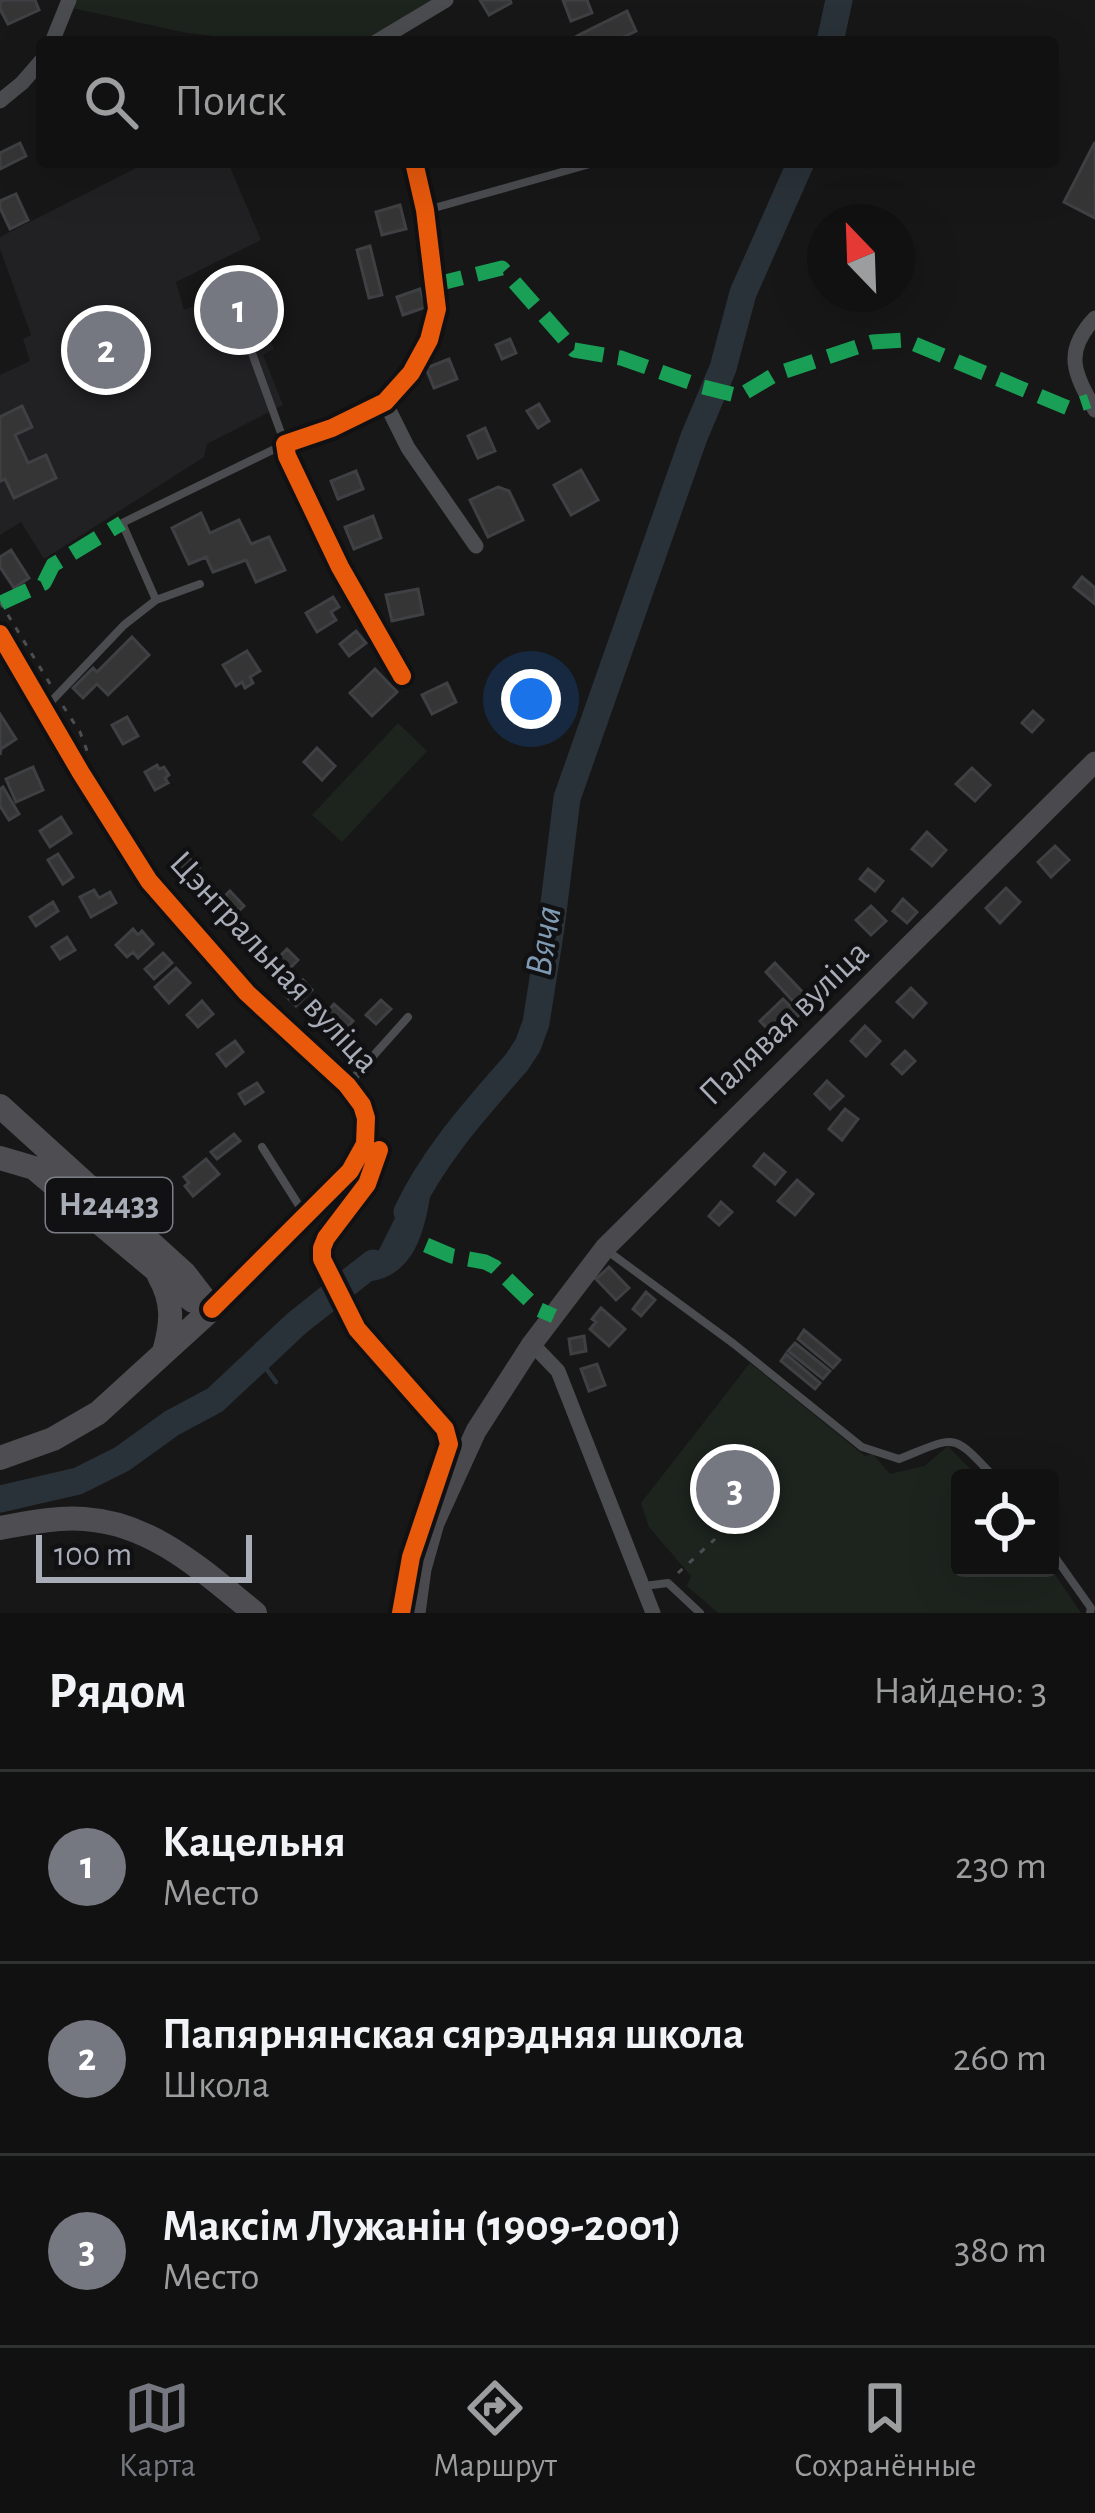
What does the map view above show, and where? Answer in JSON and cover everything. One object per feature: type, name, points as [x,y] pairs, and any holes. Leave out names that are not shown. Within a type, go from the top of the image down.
[{"type":"highway","name":"Н24433","points":[[0,1106],[184,1274],[212,1309]]},
{"type":"highway","name":"Н24433","points":[[0,1158],[34,1168],[190,1300],[212,1309]]},
{"type":"highway","name":"Н24433","points":[[158,1272],[172,1314],[164,1354]]},
{"type":"highway","points":[[0,1458],[53,1439],[98,1413],[212,1309]]},
{"type":"highway","points":[[0,1528],[65,1519],[114,1523],[142,1532],[255,1613]]},
{"type":"highway","points":[[195,1566],[215,1597],[219,1613]]},
{"type":"main road","name":"Палявая вуліца","points":[[415,1613],[434,1523],[476,1430],[532,1344],[604,1248],[1095,761]]},
{"type":"street","points":[[54,36],[69,0]]},
{"type":"street","points":[[386,36],[446,0]]},
{"type":"street","points":[[0,101],[36,66]]},
{"type":"street","points":[[402,676],[340,567],[285,444],[385,402],[411,373],[429,340],[436,309],[415,168]]},
{"type":"street","points":[[1095,303],[1073,362],[1095,410]]},
{"type":"street","points":[[1080,334],[1095,318]]},
{"type":"street","points":[[385,402],[408,448],[476,546]]},
{"type":"street","name":"Цэнтральная вуліца","points":[[0,634],[50,701],[81,773],[149,881],[247,993],[347,1085],[362,1106],[366,1118],[361,1156],[306,1216]]},
{"type":"street","points":[[212,1309],[306,1216]]},
{"type":"street","points":[[532,1344],[559,1371],[653,1613]]},
{"type":"lane","points":[[425,210],[576,168]]},
{"type":"lane","points":[[156,600],[122,523],[285,444],[245,334]]},
{"type":"lane","points":[[50,701],[124,625],[156,600],[200,584]]},
{"type":"lane","points":[[347,1085],[408,1017]]},
{"type":"lane","points":[[262,1147],[306,1216]]},
{"type":"lane","points":[[604,1248],[862,1447],[899,1459],[946,1440],[963,1444],[987,1469]]},
{"type":"lane","points":[[1059,1563],[1090,1613]]},
{"type":"lane","points":[[643,1586],[668,1583],[700,1613]]},
{"type":"path","points":[[0,602],[50,701],[80,732],[94,767]]},
{"type":"path","points":[[668,1583],[715,1539]]},
{"type":"shaded area","points":[[69,0],[446,0],[386,36],[215,36],[67,7]]},
{"type":"shaded area","points":[[136,168],[231,168],[261,240],[176,282],[184,310],[248,284],[274,349],[263,355],[283,405],[207,444],[204,457],[44,559],[21,522],[0,535],[0,375],[30,361],[23,339],[31,335],[0,249],[0,237]]},
{"type":"shaded area","points":[[398,723],[427,751],[342,842],[312,815]]},
{"type":"shaded area","points":[[436,1160],[424,1225],[407,1262],[372,1281],[346,1282],[379,1250],[405,1198]]},
{"type":"shaded area","points":[[750,1363],[865,1456],[873,1454],[890,1474],[924,1466],[948,1446],[970,1469],[951,1469],[951,1577],[1057,1577],[1081,1613],[718,1613],[687,1586],[691,1576],[649,1527],[641,1503]]},
{"type":"building","points":[[3,0],[35,0],[39,10],[8,24],[0,9]]},
{"type":"building","points":[[480,0],[510,0],[511,3],[489,15]]},
{"type":"building","points":[[563,0],[587,0],[592,13],[571,21]]},
{"type":"building","points":[[627,11],[636,31],[626,36],[577,36]]},
{"type":"building","points":[[1095,142],[1095,218],[1064,202]]},
{"type":"building","points":[[20,143],[26,156],[0,169],[0,153]]},
{"type":"building","points":[[16,194],[28,220],[10,229],[0,201]]},
{"type":"building","points":[[400,205],[406,229],[382,235],[376,212]]},
{"type":"building","points":[[370,246],[382,295],[369,298],[357,250]]},
{"type":"building","points":[[420,289],[426,307],[403,315],[397,297]]},
{"type":"building","points":[[240,291],[254,322],[237,329],[224,297]]},
{"type":"building","points":[[90,324],[98,344],[84,350],[76,330]]},
{"type":"building","points":[[510,339],[516,353],[502,359],[496,345]]},
{"type":"building","points":[[449,359],[457,379],[434,388],[426,368]]},
{"type":"building","points":[[539,404],[549,421],[538,428],[527,411]]},
{"type":"building","points":[[22,406],[32,427],[15,435],[28,463],[46,455],[56,478],[14,498],[0,478],[0,417]]},
{"type":"building","points":[[485,428],[495,451],[478,458],[468,436]]},
{"type":"building","points":[[581,470],[598,500],[571,515],[554,485]]},
{"type":"building","points":[[356,471],[363,489],[338,499],[331,481]]},
{"type":"building","points":[[498,487],[509,491],[523,520],[488,537],[470,500]]},
{"type":"building","points":[[201,513],[210,533],[239,520],[251,544],[269,537],[285,570],[256,582],[246,560],[213,572],[206,557],[189,564],[172,528]]},
{"type":"building","points":[[373,516],[381,538],[354,549],[345,527]]},
{"type":"building","points":[[11,550],[29,578],[14,588],[0,567],[0,557]]},
{"type":"building","points":[[1082,577],[1095,588],[1095,604],[1074,587]]},
{"type":"building","points":[[418,589],[423,614],[392,621],[386,595]]},
{"type":"building","points":[[333,597],[339,607],[331,612],[336,620],[317,632],[306,613]]},
{"type":"building","points":[[356,631],[366,643],[349,656],[340,644]]},
{"type":"building","points":[[132,637],[149,655],[108,695],[97,684],[83,698],[73,688]]},
{"type":"building","points":[[247,651],[260,671],[245,688],[242,682],[236,686],[223,665]]},
{"type":"building","points":[[375,669],[397,692],[372,716],[350,693]]},
{"type":"building","points":[[447,683],[456,702],[432,714],[422,695]]},
{"type":"building","points":[[1033,711],[1043,720],[1032,732],[1022,723]]},
{"type":"building","points":[[0,714],[16,739],[0,755]]},
{"type":"building","points":[[127,717],[138,736],[123,744],[112,725]]},
{"type":"building","points":[[317,748],[335,766],[322,780],[304,762]]},
{"type":"building","points":[[157,765],[169,775],[168,783],[155,790],[145,772]]},
{"type":"building","points":[[33,767],[43,790],[16,802],[6,779]]},
{"type":"building","points":[[972,768],[990,785],[975,801],[956,784]]},
{"type":"building","points":[[3,787],[19,814],[9,820],[0,806]]},
{"type":"building","points":[[61,817],[71,833],[50,847],[40,831]]},
{"type":"building","points":[[927,832],[946,850],[932,866],[912,849]]},
{"type":"building","points":[[1055,846],[1069,860],[1051,877],[1038,862]]},
{"type":"building","points":[[58,854],[73,877],[63,884],[48,860]]},
{"type":"building","points":[[182,858],[199,868],[184,882],[170,868]]},
{"type":"building","points":[[868,869],[883,881],[875,891],[860,879]]},
{"type":"building","points":[[1006,888],[1020,902],[1000,923],[986,908]]},
{"type":"building","points":[[94,890],[99,898],[110,892],[116,903],[91,917],[80,897]]},
{"type":"building","points":[[230,891],[244,906],[225,924],[211,910]]},
{"type":"building","points":[[903,899],[917,912],[907,923],[893,911]]},
{"type":"building","points":[[53,902],[58,911],[36,926],[30,917]]},
{"type":"building","points":[[871,906],[886,921],[871,935],[856,920]]},
{"type":"building","points":[[133,929],[138,935],[142,931],[153,944],[138,958],[133,952],[127,957],[116,945]]},
{"type":"building","points":[[67,937],[75,950],[60,959],[52,947]]},
{"type":"building","points":[[287,949],[298,960],[283,975],[272,964]]},
{"type":"building","points":[[163,953],[172,963],[154,979],[145,969]]},
{"type":"building","points":[[775,963],[813,1003],[803,1012],[766,972]]},
{"type":"building","points":[[176,968],[190,983],[169,1003],[155,987]]},
{"type":"building","points":[[303,980],[312,990],[296,1006],[286,996]]},
{"type":"building","points":[[911,988],[926,1003],[913,1017],[897,1002]]},
{"type":"building","points":[[783,999],[799,1015],[775,1037],[760,1021]]},
{"type":"building","points":[[381,1000],[391,1009],[376,1024],[366,1015]]},
{"type":"building","points":[[202,1001],[213,1014],[198,1027],[187,1015]]},
{"type":"building","points":[[334,1004],[353,1021],[337,1040],[317,1023]]},
{"type":"building","points":[[865,1026],[880,1041],[866,1056],[851,1041]]},
{"type":"building","points":[[235,1041],[243,1052],[226,1066],[217,1054]]},
{"type":"building","points":[[905,1051],[915,1061],[902,1074],[892,1064]]},
{"type":"building","points":[[827,1081],[843,1096],[830,1109],[815,1094]]},
{"type":"building","points":[[257,1083],[263,1092],[245,1104],[239,1094]]},
{"type":"building","points":[[845,1109],[858,1119],[842,1140],[829,1129]]},
{"type":"building","points":[[234,1134],[240,1141],[217,1159],[211,1152]]},
{"type":"building","points":[[764,1154],[785,1172],[775,1184],[754,1166]]},
{"type":"building","points":[[206,1159],[219,1174],[193,1196],[184,1177]]},
{"type":"building","points":[[797,1180],[813,1194],[795,1215],[778,1201]]},
{"type":"building","points":[[721,1202],[732,1212],[719,1225],[709,1216]]},
{"type":"building","points":[[609,1267],[629,1288],[616,1300],[596,1279]]},
{"type":"building","points":[[646,1292],[655,1300],[641,1316],[633,1309]]},
{"type":"building","points":[[601,1308],[625,1329],[609,1346],[590,1329]]},
{"type":"building","points":[[804,1330],[840,1360],[833,1368],[798,1339]]},
{"type":"building","points":[[584,1336],[586,1351],[571,1354],[569,1339]]},
{"type":"building","points":[[795,1343],[830,1371],[823,1379],[788,1351]]},
{"type":"building","points":[[786,1354],[820,1383],[815,1389],[781,1361]]},
{"type":"building","points":[[597,1364],[605,1385],[589,1391],[581,1369]]},
{"type":"waterway","name":"Вяча","points":[[831,36],[839,0]]},
{"type":"waterway","name":"Вяча","points":[[407,1212],[443,1152],[528,1045],[536,1023],[567,798],[694,437],[723,368],[743,293],[798,168]]},
{"type":"waterway","name":"Вяча","points":[[0,1499],[78,1481],[122,1459],[172,1423],[215,1400],[297,1323],[373,1263]]},
{"type":"waterway","points":[[259,1359],[276,1382]]},
{"type":"marked path","points":[[433,285],[502,268],[574,350],[621,358],[739,396],[776,374],[872,342],[905,340],[1068,408],[1089,401]]},
{"type":"marked path","points":[[1,603],[44,583],[53,565],[122,523]]},
{"type":"marked path","points":[[426,1245],[495,1267],[538,1309],[554,1316]]},
{"type":"cycle path","points":[[402,676],[340,567],[285,444],[385,402],[411,373],[429,340],[437,309],[415,168]]},
{"type":"cycle path","points":[[0,634],[149,881],[247,993],[347,1085],[362,1105],[365,1144],[350,1171],[212,1309]]},
{"type":"cycle path","points":[[379,1150],[367,1184],[326,1238],[322,1259],[357,1329],[445,1429],[449,1444],[411,1557],[401,1613]]},
{"type":"place","name":"Кацельня","points":[[239,310]]},
{"type":"place","name":"Папярнянская сярэдняя школа","points":[[106,350]]},
{"type":"place","name":"Максiм Лужанiн (1909-2001)","points":[[735,1489]]}]
